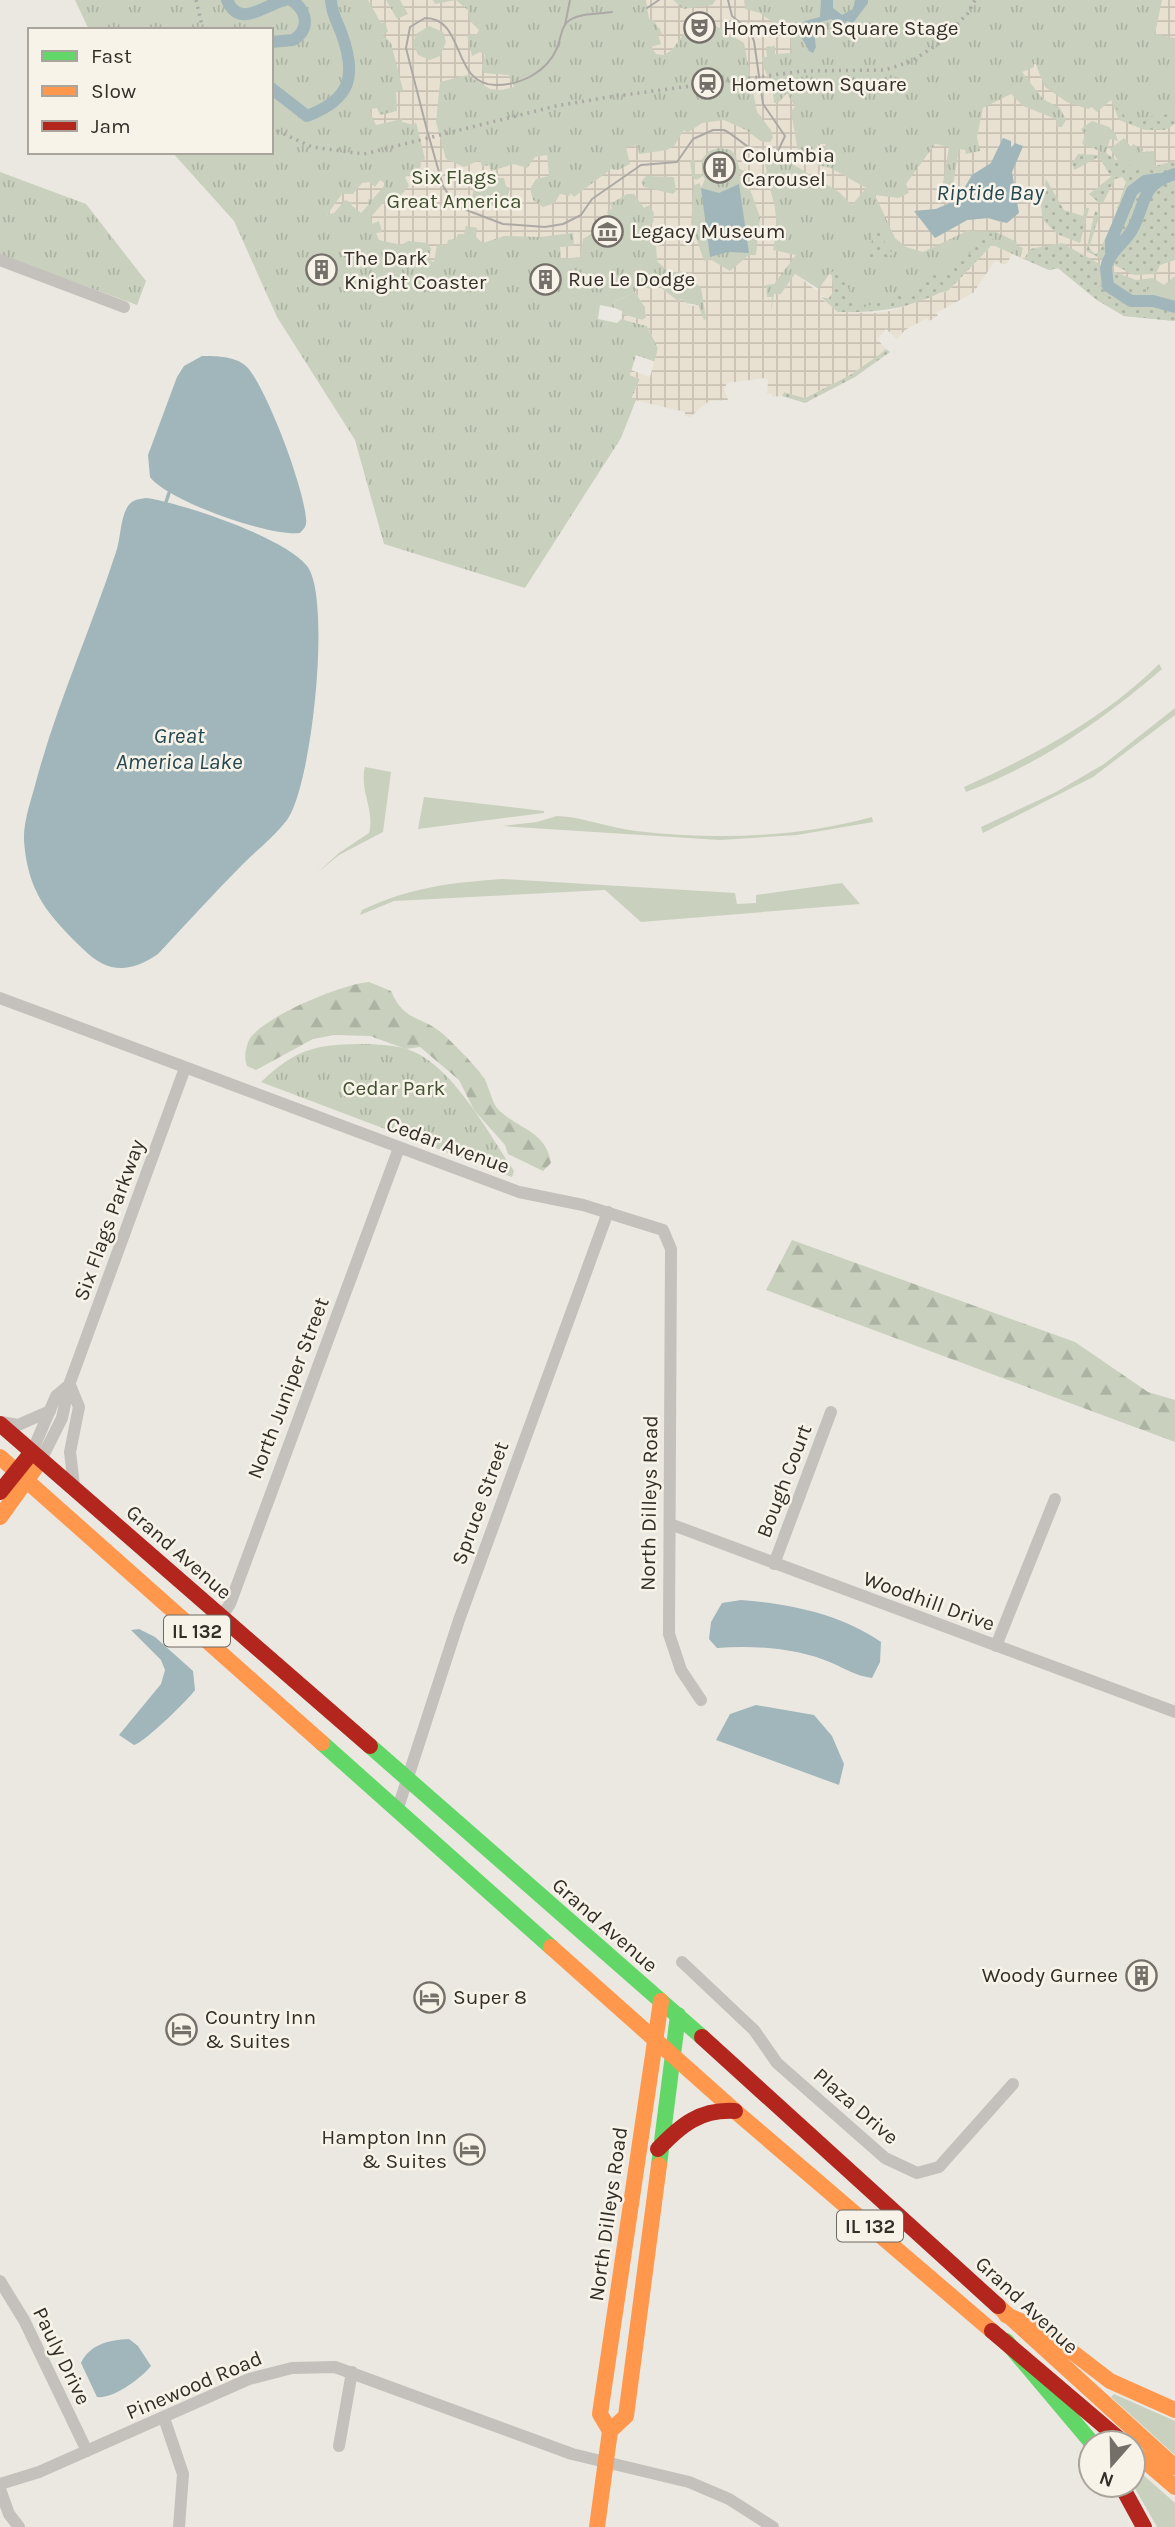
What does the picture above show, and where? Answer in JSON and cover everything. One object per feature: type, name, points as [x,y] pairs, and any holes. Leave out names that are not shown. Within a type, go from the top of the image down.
[{"type":"main road","name":"Grand Avenue","points":[[0,1423],[678,2015],[1175,2467]]},
{"type":"main road","points":[[0,1517],[21,1477],[37,1456]]},
{"type":"main road","name":"Grand Avenue","points":[[0,1457],[672,2052],[735,2111],[1108,2429]]},
{"type":"main road","points":[[0,1492],[21,1477]]},
{"type":"main road","name":"North Dilleys Road","points":[[597,2527],[610,2431],[600,2414],[661,2001]]},
{"type":"main road","name":"North Dilleys Road","points":[[610,2431],[625,2416],[658,2149],[678,2015]]},
{"type":"main road","points":[[658,2149],[693,2115],[718,2110],[735,2111]]},
{"type":"main road","points":[[1006,2315],[1045,2331],[1110,2381],[1140,2397],[1175,2410]]},
{"type":"main road","points":[[1006,2341],[1080,2429]]},
{"type":"main road","points":[[1147,2463],[1175,2487]]},
{"type":"main road","points":[[1129,2499],[1144,2527]]},
{"type":"street","points":[[0,260],[124,307]]},
{"type":"street","name":"Cedar Avenue","points":[[0,998],[519,1192],[608,1212],[663,1230],[671,1249],[672,1299]]},
{"type":"street","name":"Six Flags Parkway","points":[[37,1456],[62,1418],[69,1385],[186,1068]]},
{"type":"street","name":"North Juniper Street","points":[[206,1638],[230,1604],[399,1147]]},
{"type":"street","name":"Spruce Street","points":[[397,1811],[464,1607],[608,1212]]},
{"type":"street","name":"North Dilleys Road","points":[[672,1299],[669,1634],[681,1670],[701,1700]]},
{"type":"street","points":[[69,1385],[79,1407],[70,1452],[75,1490]]},
{"type":"street","name":"Six Flags Parkway","points":[[37,1456],[56,1396],[69,1385]]},
{"type":"street","points":[[0,1423],[18,1425],[50,1411]]},
{"type":"street","name":"Bough Court","points":[[774,1564],[831,1412]]},
{"type":"street","points":[[996,1646],[1055,1499]]},
{"type":"street","name":"Woodhill Drive","points":[[670,1524],[1175,1712]]},
{"type":"street","name":"Plaza Drive","points":[[682,1962],[754,2030],[777,2063],[885,2158],[911,2172],[923,2173],[939,2167],[1013,2084]]},
{"type":"street","name":"Pauly Drive","points":[[0,2281],[24,2320],[87,2451]]},
{"type":"street","name":"Pinewood Road","points":[[0,2486],[39,2472],[270,2372],[310,2366],[352,2372],[572,2454],[668,2476],[744,2507],[773,2527]]},
{"type":"street","points":[[339,2446],[352,2372]]},
{"type":"street","points":[[164,2418],[183,2474],[179,2527]]},
{"type":"street","points":[[0,2486],[9,2514],[19,2527]]},
{"type":"green space","name":"Six Flags Great America","points":[[75,0],[1175,0],[1175,321],[1124,316],[1097,300],[1058,268],[1049,270],[992,245],[948,291],[855,312],[795,274],[781,294],[774,295],[771,336],[711,344],[698,305],[679,302],[661,288],[649,290],[641,284],[635,292],[614,302],[615,308],[600,305],[598,319],[617,323],[621,319],[647,326],[658,348],[656,362],[636,355],[630,375],[640,379],[632,397],[636,400],[621,438],[525,588],[384,544],[355,440],[277,317],[234,221],[174,154],[273,154],[273,28],[88,28]]},
{"type":"green space","points":[[1116,107],[1129,120],[1175,113],[1175,124],[1154,130],[1132,126],[1119,120]]},
{"type":"green space","points":[[1100,151],[1139,170],[1155,169],[1155,166],[1175,161],[1175,260],[1167,262],[1156,274],[1134,275],[1086,251],[1095,211],[1100,213],[1091,238],[1099,252],[1124,188],[1124,179],[1119,177],[1103,203],[1099,203],[1089,194],[1111,176],[1098,157],[1074,170],[1072,163],[1078,154],[1098,155]]},
{"type":"green space","points":[[0,172],[86,204],[146,281],[137,305],[0,255]]},
{"type":"green space","points":[[1046,178],[1089,208],[1080,243],[1062,239],[1045,219],[1039,193],[1043,193]]},
{"type":"green space","points":[[875,225],[882,229],[886,248],[894,254],[867,265]]},
{"type":"green space","points":[[996,232],[968,272],[932,297],[887,309],[837,312],[821,297],[828,298],[834,291],[831,272],[836,271],[862,308],[905,293],[907,296],[915,292],[914,285],[962,261],[988,234]]},
{"type":"green space","points":[[1055,242],[1099,264],[1098,282],[1107,295],[1125,305],[1154,305],[1175,312],[1175,321],[1124,316],[1097,300],[1058,268],[1049,270],[1024,259],[1030,249]]},
{"type":"green space","points":[[1112,271],[1125,276],[1153,278],[1145,287],[1155,299],[1121,290],[1110,282]]},
{"type":"green space","points":[[635,292],[645,307],[646,318],[642,320],[622,314],[622,311],[615,308],[614,302]]},
{"type":"green space","points":[[886,349],[890,352],[855,377],[805,403],[782,396],[784,392],[805,398],[850,375]]},
{"type":"green space","points":[[1159,664],[1162,669],[1117,706],[1070,739],[1019,768],[966,792],[964,787],[1042,749],[1092,718],[1138,684]]},
{"type":"green space","points":[[1175,708],[1175,715],[1093,777],[983,833],[981,827],[1056,792],[1104,764]]},
{"type":"green space","points":[[365,767],[391,772],[383,832],[339,855],[317,873],[339,853],[369,833]]},
{"type":"green space","points":[[424,797],[544,811],[544,813],[418,829]]},
{"type":"green space","points":[[557,816],[636,831],[695,836],[784,833],[872,817],[873,822],[797,835],[720,840],[502,826],[537,822]]},
{"type":"green space","points":[[502,879],[735,893],[737,904],[756,903],[756,895],[842,883],[860,904],[641,922],[605,890],[394,901],[360,915],[362,910],[380,902],[414,891]]},
{"type":"green space","points":[[369,982],[391,991],[407,1013],[443,1034],[470,1061],[484,1078],[497,1108],[543,1143],[551,1163],[543,1171],[508,1154],[505,1145],[474,1110],[459,1080],[420,1047],[406,1049],[370,1036],[334,1035],[313,1039],[256,1070],[247,1066],[245,1053],[249,1040],[269,1022],[323,995]]},
{"type":"green space","name":"Cedar Park","points":[[368,1044],[407,1049],[427,1059],[442,1071],[482,1121],[514,1171],[512,1177],[261,1082],[286,1061],[310,1050],[335,1045]]},
{"type":"green space","points":[[792,1240],[1075,1342],[1148,1392],[1175,1400],[1175,1442],[766,1290]]},
{"type":"green space","points":[[1114,2394],[1175,2421],[1175,2455],[1147,2429],[1111,2397]]},
{"type":"green space","points":[[1147,2478],[1175,2503],[1175,2527],[1157,2527],[1141,2499],[1147,2499]]},
{"type":"shaded area","points":[[368,0],[386,0],[397,19],[408,14],[400,0],[433,0],[435,4],[456,0],[468,10],[470,21],[479,30],[476,35],[467,35],[472,56],[480,52],[485,55],[482,67],[484,73],[509,75],[514,87],[490,89],[467,75],[440,82],[436,122],[446,159],[464,167],[480,160],[482,167],[489,165],[491,171],[514,164],[527,168],[535,157],[547,155],[549,176],[536,179],[530,189],[533,200],[543,207],[555,203],[560,194],[570,196],[570,193],[574,197],[611,169],[618,170],[630,164],[626,147],[638,145],[639,154],[667,150],[674,146],[684,130],[687,133],[702,123],[724,120],[746,130],[762,142],[770,142],[773,138],[771,130],[757,112],[744,43],[711,23],[689,26],[672,50],[664,55],[656,54],[651,47],[661,44],[658,35],[662,33],[654,21],[649,19],[646,0],[673,0],[684,9],[712,5],[716,0],[744,0],[745,9],[760,13],[771,21],[770,30],[778,35],[789,21],[792,53],[775,54],[775,46],[766,47],[767,57],[762,57],[764,69],[772,83],[774,103],[778,103],[787,93],[795,107],[791,111],[798,152],[809,159],[818,144],[826,144],[817,165],[831,168],[866,188],[852,205],[839,192],[789,162],[780,164],[777,159],[765,165],[767,171],[763,180],[771,192],[777,228],[773,250],[796,255],[774,284],[766,285],[767,297],[772,297],[771,312],[774,294],[781,294],[795,274],[817,291],[831,272],[834,291],[828,299],[822,295],[822,299],[838,312],[874,313],[891,311],[948,291],[992,245],[1012,254],[1006,265],[995,261],[973,293],[936,313],[938,316],[929,321],[927,318],[905,330],[897,339],[886,329],[877,339],[886,349],[879,355],[850,375],[805,398],[784,392],[782,396],[772,397],[772,394],[767,394],[768,381],[765,378],[727,383],[724,389],[728,400],[709,401],[690,417],[685,416],[685,412],[638,401],[632,398],[640,379],[630,375],[631,370],[650,377],[658,348],[647,326],[621,319],[622,314],[642,320],[646,318],[645,307],[635,292],[641,283],[649,289],[653,284],[661,288],[679,302],[681,299],[691,306],[698,305],[704,320],[706,319],[697,280],[680,271],[671,274],[657,261],[655,228],[645,229],[653,223],[654,213],[649,205],[644,208],[634,194],[627,194],[610,204],[612,208],[607,212],[611,221],[583,239],[580,257],[561,259],[560,247],[574,246],[573,233],[540,237],[504,236],[483,243],[476,237],[477,228],[466,226],[464,234],[458,234],[456,239],[448,240],[447,245],[437,244],[434,262],[429,260],[431,249],[428,243],[408,241],[401,245],[379,240],[376,233],[382,232],[379,221],[372,224],[370,218],[391,194],[401,195],[409,186],[405,177],[420,171],[421,162],[425,159],[416,122],[414,125],[402,122],[402,119],[376,125],[371,114],[370,109],[377,108],[380,115],[397,111],[396,92],[403,90],[391,43],[382,34],[388,32],[385,22],[381,23]],"holes":[[[429,26],[443,32],[446,42],[440,56],[430,60],[418,55],[413,44],[416,34]],[[719,148],[731,150],[736,156],[739,169],[744,171],[745,163],[744,174],[736,174],[747,181],[760,217],[756,255],[749,255],[730,271],[710,259],[704,261],[691,223],[694,185],[700,183],[701,188],[705,179],[703,176],[696,180],[692,176],[690,160],[695,160],[695,175],[702,174],[702,159],[709,151]],[[646,176],[674,177],[676,191],[673,194],[644,187],[641,182]],[[504,178],[506,186],[510,188],[504,208],[471,202],[476,179]]]},
{"type":"shaded area","points":[[1162,0],[1175,0],[1175,38],[1155,34]]},
{"type":"shaded area","points":[[1034,60],[1045,87],[1067,102],[1088,109],[1092,107],[1097,112],[1111,100],[1119,120],[1145,130],[1165,130],[1175,124],[1175,161],[1155,166],[1154,151],[1142,152],[1143,149],[1133,144],[1131,147],[1124,138],[1110,149],[1119,162],[1106,153],[1110,139],[1118,141],[1115,133],[1109,127],[1092,121],[1081,129],[1083,133],[1086,131],[1082,144],[1100,151],[1099,155],[1078,154],[1072,163],[1074,170],[1099,157],[1111,177],[1089,194],[1099,203],[1103,203],[1115,179],[1122,177],[1126,182],[1113,221],[1099,252],[1095,254],[1089,248],[1100,213],[1095,211],[1086,251],[1134,275],[1156,274],[1160,265],[1175,260],[1175,276],[1164,285],[1153,278],[1136,280],[1112,271],[1062,243],[1030,249],[1024,259],[1020,257],[1023,248],[1016,245],[1017,242],[996,232],[967,231],[923,252],[906,247],[895,238],[875,195],[898,198],[909,193],[906,184],[935,144],[949,147],[942,189],[952,191],[959,149],[965,150],[966,154],[980,151],[977,137],[983,108],[1011,94],[1023,106],[1056,119],[1057,127],[1062,127],[1066,120],[1060,108],[1043,99],[1022,72],[1034,67]],"holes":[[[1003,138],[1011,148],[1023,146],[1012,172],[1017,211],[1003,223],[988,218],[967,220],[935,238],[915,211],[936,209],[957,200],[991,163]],[[1046,179],[1064,210],[1083,216],[1085,208],[1089,208],[1080,243],[1057,234],[1043,220],[1039,193],[1043,194]]]},
{"type":"shaded area","points":[[380,180],[386,184],[372,200],[368,199],[369,204],[361,213],[351,205],[353,203],[345,200],[334,213],[327,215],[342,194],[353,194],[362,183],[369,182],[375,187]]},
{"type":"water","points":[[821,0],[833,0],[833,8],[842,15],[853,9],[855,0],[868,0],[868,3],[853,23],[847,21],[843,25],[831,19],[821,22],[814,32],[816,47],[813,53],[809,51],[797,29],[805,21],[820,17]]},
{"type":"water","name":"Riptide Bay","points":[[1003,138],[1011,141],[1011,148],[1015,143],[1023,146],[1012,172],[1019,213],[1007,223],[988,218],[967,220],[935,238],[914,211],[936,209],[957,200],[972,175],[991,163]]},
{"type":"water","points":[[739,184],[749,253],[728,252],[710,257],[701,188],[719,193]]},
{"type":"water","points":[[202,356],[238,361],[248,368],[256,380],[275,418],[299,486],[306,521],[300,533],[266,529],[220,516],[177,496],[150,477],[148,455],[177,377],[184,366]]},
{"type":"water","name":"Great America Lake","points":[[147,498],[184,507],[256,533],[295,555],[307,566],[314,584],[318,614],[316,692],[304,770],[296,801],[287,820],[158,954],[138,965],[119,968],[110,967],[92,957],[50,914],[30,875],[24,833],[45,749],[116,552],[125,511],[134,501]]},
{"type":"water","points":[[741,1600],[814,1612],[865,1632],[881,1642],[880,1662],[872,1678],[819,1658],[790,1651],[760,1647],[717,1648],[709,1639],[711,1622],[722,1603]]},
{"type":"water","points":[[139,1629],[155,1637],[193,1671],[195,1690],[156,1730],[134,1745],[119,1735],[161,1684],[165,1670],[161,1660],[131,1630]]},
{"type":"water","points":[[756,1705],[814,1715],[832,1736],[844,1764],[839,1785],[716,1740],[730,1714]]},
{"type":"water","points":[[129,2339],[138,2346],[151,2366],[134,2382],[119,2391],[97,2397],[81,2363],[89,2351],[101,2344]]},
{"type":"waterway","points":[[227,0],[232,9],[246,14],[285,0]]},
{"type":"waterway","points":[[273,42],[293,40],[303,31],[303,14],[291,0]]},
{"type":"waterway","points":[[273,90],[307,116],[334,102],[342,93],[347,84],[349,61],[331,0]]},
{"type":"waterway","points":[[1107,264],[1133,228],[1150,189],[1164,178],[1175,174]]},
{"type":"waterway","points":[[1111,252],[1111,241],[1132,191],[1145,181],[1159,179]]},
{"type":"waterway","points":[[1106,268],[1108,286],[1131,301],[1153,301],[1175,307]]},
{"type":"waterway","points":[[166,502],[169,493]]},
{"type":"tram line","points":[[565,25],[570,0]]},
{"type":"tram line","points":[[647,8],[659,0]]},
{"type":"tram line","points":[[612,12],[585,15],[570,20],[565,25],[557,48],[547,64],[524,80],[496,85],[482,82],[472,75],[454,39],[438,21],[425,18],[410,27],[406,48],[427,130],[443,186],[456,206],[503,224],[545,227],[563,224],[581,215],[592,199],[641,165],[677,162],[693,139],[713,130],[724,130],[757,152],[771,154],[778,151],[785,136],[763,104],[754,41],[749,30],[732,16],[728,0]]},
{"type":"railway","points":[[196,0],[203,28]]},
{"type":"railway","points":[[273,129],[312,147],[364,154],[556,106],[609,97],[803,71],[885,70],[912,61],[938,44],[968,13],[975,0]]},
{"type":"traffic: fast","points":[[322,1743],[551,1947]]},
{"type":"traffic: fast","points":[[370,1746],[702,2037]]},
{"type":"traffic: fast","points":[[659,2165],[678,2015]]},
{"type":"traffic: fast","points":[[1006,2341],[1080,2429]]},
{"type":"traffic: slow","points":[[0,1457],[322,1743]]},
{"type":"traffic: slow","points":[[0,1517],[41,1460]]},
{"type":"traffic: slow","points":[[551,1947],[735,2111],[992,2331]]},
{"type":"traffic: slow","points":[[597,2527],[610,2431],[600,2414],[661,2001]]},
{"type":"traffic: slow","points":[[610,2431],[626,2416],[659,2165]]},
{"type":"traffic: slow","points":[[998,2306],[1175,2467]]},
{"type":"traffic: slow","points":[[1006,2315],[1045,2331],[1110,2381],[1175,2410]]},
{"type":"traffic: slow","points":[[1147,2463],[1175,2487]]},
{"type":"traffic: jam","points":[[0,1424],[370,1746]]},
{"type":"traffic: jam","points":[[0,1492],[32,1452]]},
{"type":"traffic: jam","points":[[702,2037],[998,2306]]},
{"type":"traffic: jam","points":[[658,2149],[692,2120],[711,2113],[735,2111]]},
{"type":"traffic: jam","points":[[992,2331],[1108,2429]]},
{"type":"traffic: jam","points":[[1129,2499],[1144,2527]]},
{"type":"place","name":"Hometown Square Stage","points":[[700,28]]},
{"type":"place","name":"Hometown Square","points":[[708,84]]},
{"type":"place","name":"Columbia Carousel","points":[[719,167]]},
{"type":"place","name":"Legacy Museum","points":[[608,231]]},
{"type":"place","name":"The Dark Knight Coaster","points":[[321,270]]},
{"type":"place","name":"Rue Le Dodge","points":[[545,279]]},
{"type":"place","name":"Woody Gurnee","points":[[1141,1975]]},
{"type":"place","name":"Super 8","points":[[430,1997]]},
{"type":"place","name":"Country Inn & Suites","points":[[182,2029]]},
{"type":"place","name":"Hampton Inn & Suites","points":[[470,2149]]}]
